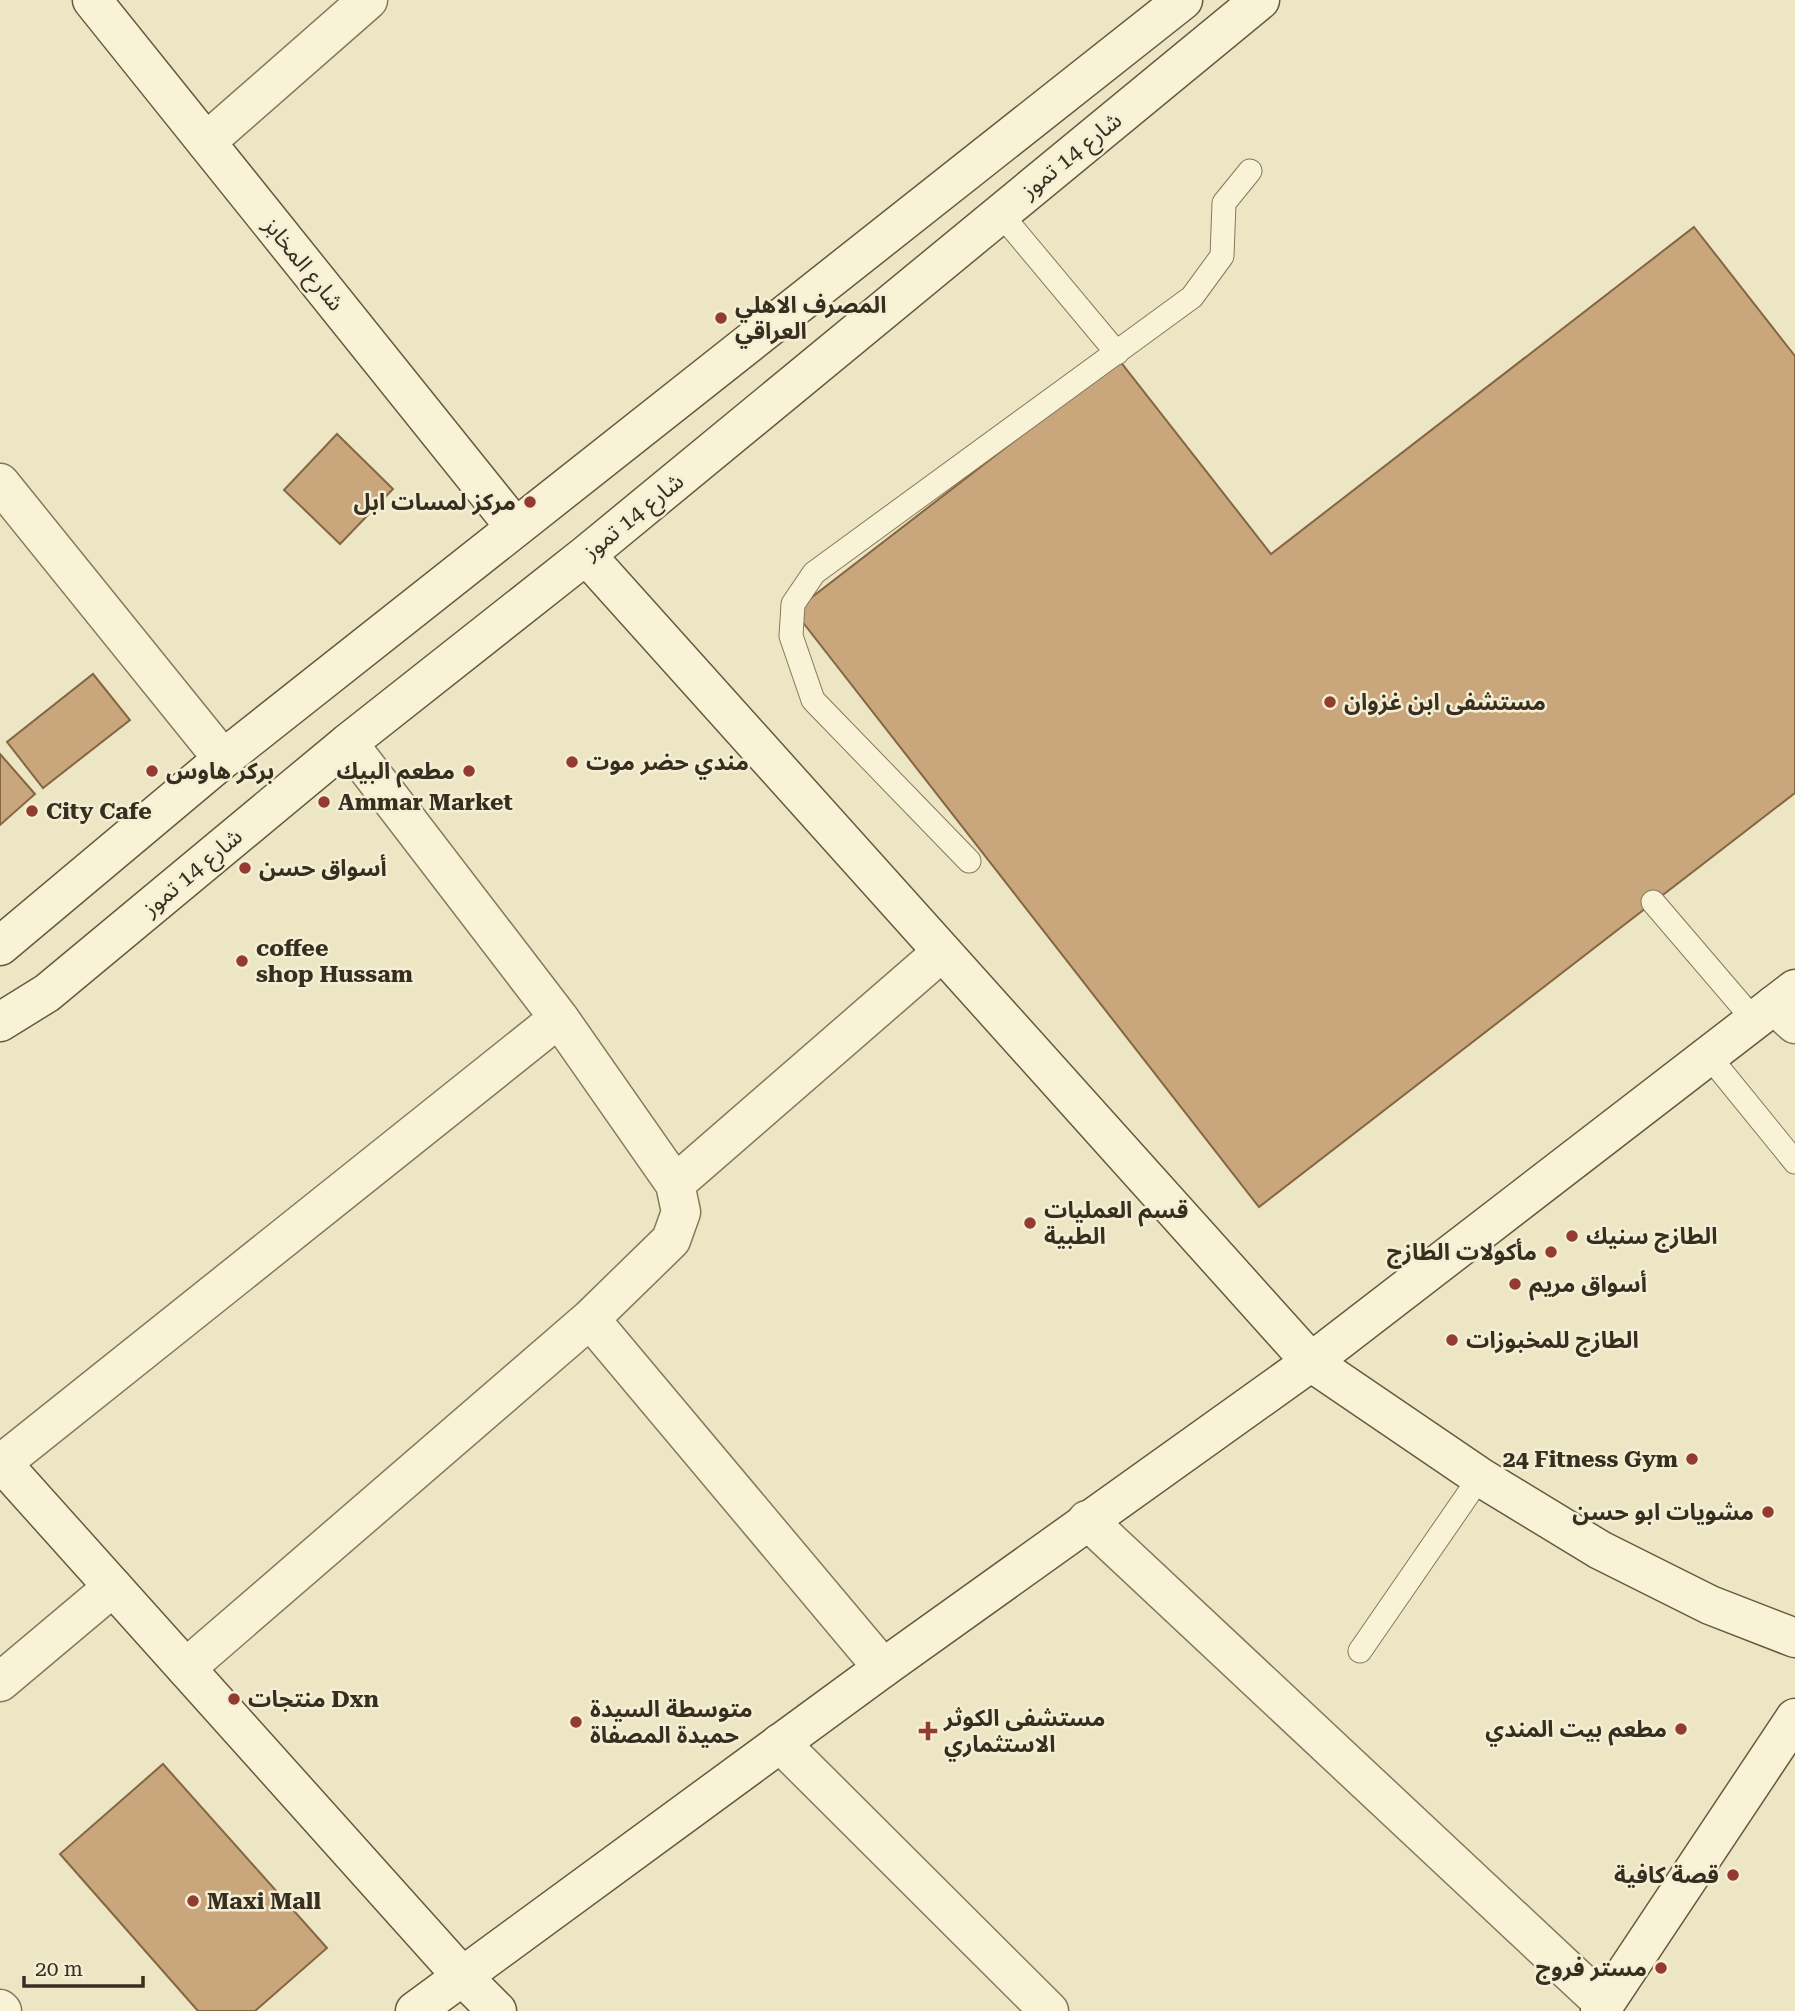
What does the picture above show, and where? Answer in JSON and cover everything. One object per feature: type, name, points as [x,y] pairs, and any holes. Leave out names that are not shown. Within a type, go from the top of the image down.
[{"type":"street","name":"شارع المخابز","points":[[92,0],[515,527]]},
{"type":"street","points":[[206,142],[368,0]]},
{"type":"street","points":[[4,934],[1183,0]]},
{"type":"street","name":"شارع 14 تموز","points":[[0,1022],[47,993],[348,743],[586,555],[1260,0]]},
{"type":"street","points":[[0,483],[223,759]]},
{"type":"street","points":[[586,555],[1311,1362],[1480,1477],[1600,1550],[1710,1605],[1795,1638]]},
{"type":"street","points":[[186,1668],[590,1319],[671,1240],[681,1212],[675,1184],[559,1018],[348,743]]},
{"type":"street","points":[[675,1184],[942,952]]},
{"type":"street","points":[[0,1048],[47,993]]},
{"type":"street","points":[[415,2011],[1087,1520],[1311,1362],[1709,1055],[1779,1010]]},
{"type":"street","points":[[497,2011],[461,1976],[1,1462],[559,1018]]},
{"type":"street","points":[[590,1319],[883,1668]]},
{"type":"street","points":[[1087,1520],[1606,2009],[1795,1718]]},
{"type":"street","points":[[0,1682],[113,1587]]},
{"type":"street","points":[[780,1743],[1049,2011]]},
{"type":"lane","points":[[969,861],[814,700],[791,636],[793,604],[814,573],[1192,297],[1222,256],[1224,203],[1250,171]]},
{"type":"lane","points":[[1000,214],[1117,353]]},
{"type":"lane","points":[[1653,902],[1779,1010]]},
{"type":"lane","points":[[1709,1055],[1795,1162]]},
{"type":"lane","points":[[1360,1651],[1480,1477]]},
{"type":"building","name":"مستشفى ابن غزوان","points":[[1694,227],[1795,356],[1795,793],[1259,1207],[794,611],[1119,360],[1271,554]]},
{"type":"building","points":[[337,434],[393,489],[340,544],[284,490]]},
{"type":"building","points":[[93,674],[130,720],[43,788],[7,742]]},
{"type":"building","points":[[0,754],[35,794],[0,825]]},
{"type":"building","name":"Maxi Mall","points":[[163,1764],[327,1948],[255,2011],[198,2011],[60,1854]]},
{"type":"place","name":"المصرف الاهلي العراقي","points":[[721,318]]},
{"type":"place","name":"مركز لمسات ابل","points":[[530,502]]},
{"type":"place","name":"مستشفى ابن غزوان","points":[[1330,702]]},
{"type":"place","name":"مندي حضر موت","points":[[572,762]]},
{"type":"place","name":"بركر هاوس","points":[[152,771]]},
{"type":"place","name":"مطعم البيك","points":[[469,771]]},
{"type":"place","name":"Ammar Market","points":[[324,802]]},
{"type":"place","name":"City Cafe","points":[[32,811]]},
{"type":"place","name":"أسواق حسن","points":[[245,868]]},
{"type":"place","name":"coffee shop Hussam","points":[[242,961]]},
{"type":"place","name":"قسم العمليات الطبية","points":[[1030,1223]]},
{"type":"place","name":"الطازج سنيك","points":[[1572,1236]]},
{"type":"place","name":"مأكولات الطازج","points":[[1551,1252]]},
{"type":"place","name":"أسواق مريم","points":[[1515,1284]]},
{"type":"place","name":"الطازج للمخبوزات","points":[[1452,1340]]},
{"type":"place","name":"24 Fitness Gym","points":[[1692,1459]]},
{"type":"place","name":"مشويات ابو حسن","points":[[1768,1512]]},
{"type":"place","name":"منتجات Dxn","points":[[234,1699]]},
{"type":"place","name":"متوسطة السيدة حميدة المصفاة","points":[[576,1722]]},
{"type":"place","name":"مطعم بيت المندي","points":[[1681,1729]]},
{"type":"place","name":"مستشفى الكوثر الاستثماري","points":[[928,1731]]},
{"type":"place","name":"قصة كافية","points":[[1733,1875]]},
{"type":"place","name":"Maxi Mall","points":[[193,1901]]},
{"type":"place","name":"مستر فروج","points":[[1661,1968]]}]
